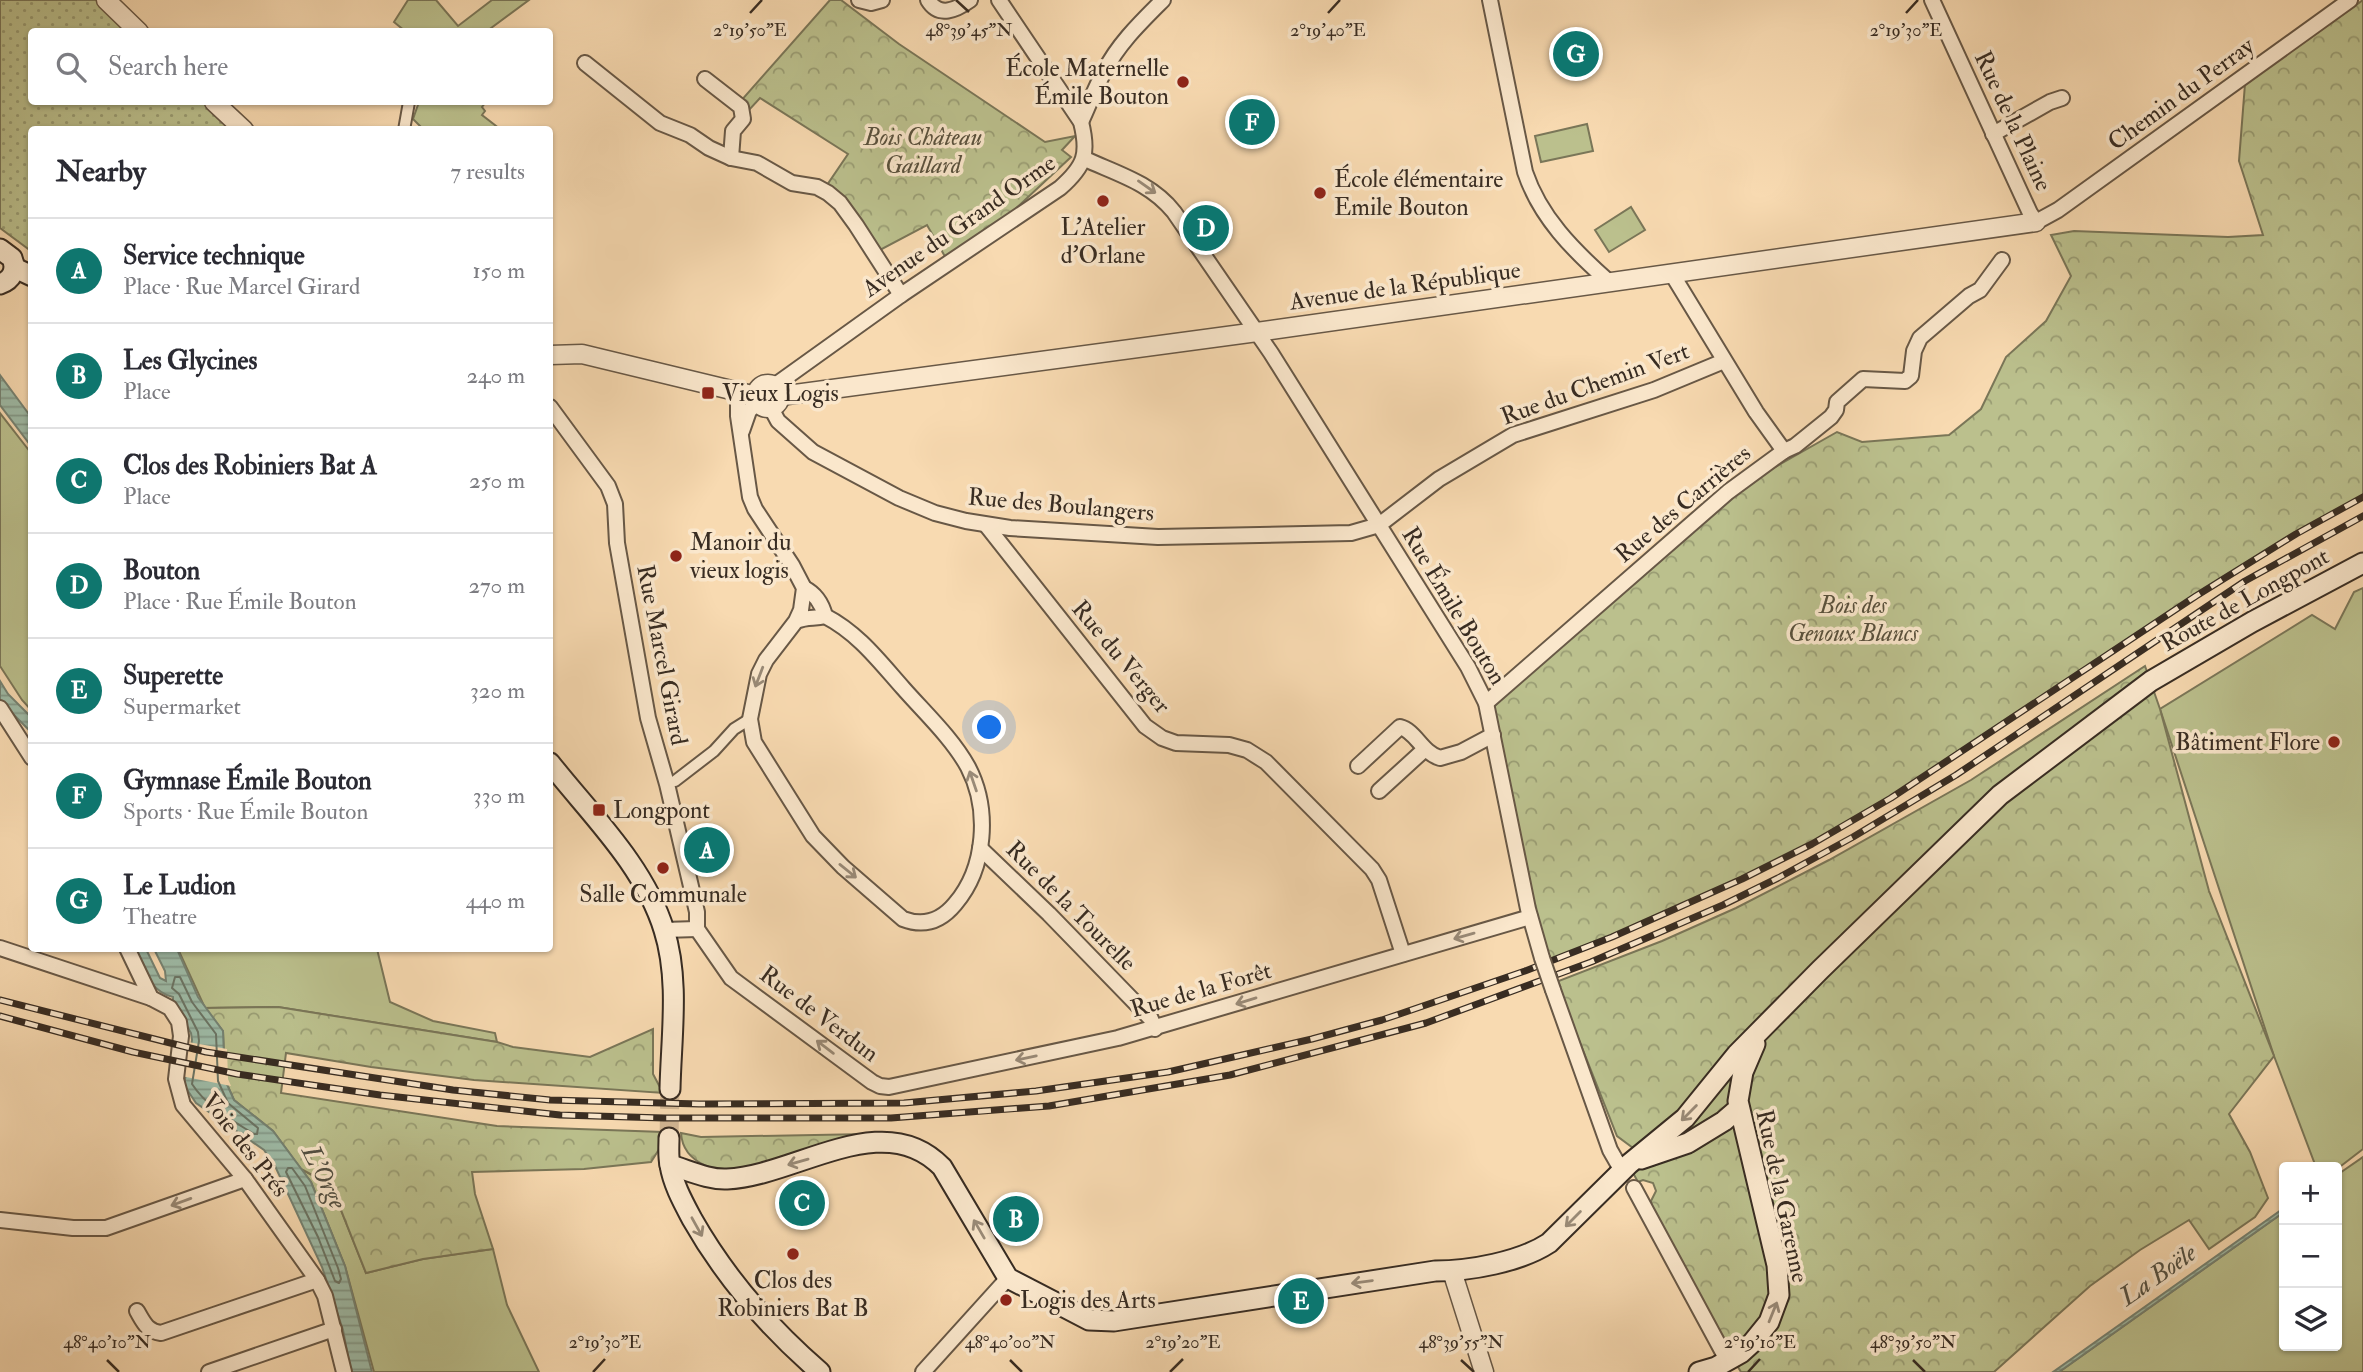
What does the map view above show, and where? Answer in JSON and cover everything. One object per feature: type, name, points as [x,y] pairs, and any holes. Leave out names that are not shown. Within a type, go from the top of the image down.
[{"type":"main road","points":[[0,249],[9,254],[23,272],[0,284]]},
{"type":"main road","name":"Route de Longpont","points":[[1008,1278],[1089,1320],[1104,1321],[1422,1273],[1452,1271],[1515,1259],[1534,1252],[1549,1242],[1625,1167],[1685,1118],[1737,1054],[2000,795],[2151,681],[2252,622],[2363,563]]},
{"type":"main road","points":[[553,770],[625,856],[649,894],[664,930],[671,962],[673,999],[670,1089]]},
{"type":"main road","name":"Rue de la Garenne","points":[[1699,1372],[1741,1353],[1762,1333],[1775,1309],[1779,1280],[1738,1105],[1739,1086],[1748,1058],[1766,1026]]},
{"type":"main road","points":[[1707,1093],[1738,1105]]},
{"type":"main road","points":[[1625,1167],[1688,1143],[1738,1105]]},
{"type":"main road","points":[[669,1138],[670,1165],[676,1187],[729,1278],[770,1326],[820,1372]]},
{"type":"main road","points":[[670,1165],[726,1180],[878,1141],[915,1146],[942,1167],[1008,1278]]},
{"type":"street","points":[[859,0],[871,3],[882,0]]},
{"type":"street","points":[[928,0],[940,11],[951,12],[970,0]]},
{"type":"street","name":"Avenue du Grand Orme","points":[[763,397],[901,295],[1060,188],[1085,159],[1081,122],[999,0]]},
{"type":"street","points":[[1081,122],[1114,54],[1163,0]]},
{"type":"street","points":[[1490,0],[1525,172],[1532,192],[1559,232],[1608,281]]},
{"type":"street","name":"Rue de la Plaine","points":[[1932,0],[2036,222]]},
{"type":"street","name":"Chemin du Perray","points":[[2036,222],[2058,210],[2350,0]]},
{"type":"street","points":[[108,1],[135,28]]},
{"type":"street","points":[[585,63],[660,123],[690,135],[731,158],[757,163],[792,183],[817,187],[828,193],[848,214],[901,295]]},
{"type":"street","points":[[705,79],[741,107],[743,118],[733,131],[731,158]]},
{"type":"street","points":[[1993,134],[2062,98]]},
{"type":"street","points":[[217,105],[240,126]]},
{"type":"street","points":[[405,126],[408,105]]},
{"type":"street","name":"Rue Émile Bouton","points":[[1085,159],[1140,181],[1166,202],[1257,332],[1468,667],[1486,704],[1530,917],[1542,958],[1610,1150],[1625,1167]]},
{"type":"street","name":"Avenue de la République","points":[[763,397],[1257,332],[2036,222]]},
{"type":"street","points":[[1784,451],[1795,446],[1831,417],[1837,402],[1863,379],[1905,381],[1911,376],[1914,351],[1920,338],[1969,296],[1980,290],[2002,260]]},
{"type":"street","name":"Rue des Carrières","points":[[1486,704],[1728,492],[1784,451],[1724,361],[1672,274]]},
{"type":"street","points":[[553,355],[582,354],[763,397]]},
{"type":"street","name":"Rue du Chemin Vert","points":[[1379,525],[1439,479],[1513,435],[1654,390],[1724,361]]},
{"type":"street","points":[[763,397],[738,404],[750,498],[804,588],[801,610],[796,621],[766,660],[759,674],[750,719],[754,742],[808,830],[843,867],[904,919],[916,924],[930,923],[951,909],[974,874],[980,848],[980,812],[976,786],[961,755],[864,644],[825,616],[808,616],[796,621]]},
{"type":"street","name":"Rue des Boulangers","points":[[763,397],[788,432],[825,459],[916,506],[986,525],[1158,537],[1351,533],[1379,525]]},
{"type":"street","name":"Rue Marcel Girard","points":[[553,411],[614,497],[617,543],[648,718],[667,784],[697,912],[697,929]]},
{"type":"street","name":"Rue du Verger","points":[[986,525],[1145,726],[1162,738],[1176,743],[1229,745],[1247,750],[1266,762],[1372,869],[1379,880],[1403,954]]},
{"type":"street","points":[[804,588],[812,592],[822,605],[825,616]]},
{"type":"street","points":[[0,708],[28,752]]},
{"type":"street","points":[[675,781],[715,751],[734,729],[750,719]]},
{"type":"street","points":[[1358,766],[1400,727],[1407,729],[1424,750],[1440,758],[1450,757],[1493,735]]},
{"type":"street","points":[[1379,791],[1424,750]]},
{"type":"street","name":"Rue de la Tourelle","points":[[980,848],[1151,1019],[1155,1029]]},
{"type":"street","name":"Rue de la Forêt","points":[[880,1086],[902,1085],[1155,1029],[1530,917]]},
{"type":"street","points":[[664,930],[697,929]]},
{"type":"street","name":"Rue de Verdun","points":[[697,929],[731,978],[880,1086]]},
{"type":"street","points":[[0,948],[152,998]]},
{"type":"street","name":"Voie des Prés","points":[[129,952],[152,998],[170,1008],[179,1022],[181,1036],[176,1079],[183,1105],[245,1179],[317,1280],[326,1296],[344,1372]]},
{"type":"street","points":[[0,1220],[73,1228],[106,1228],[245,1179]]},
{"type":"street","points":[[1634,1188],[1727,1360]]},
{"type":"street","points":[[1452,1271],[1484,1372]]},
{"type":"street","points":[[923,1372],[1008,1278]]},
{"type":"street","points":[[137,1311],[151,1332],[161,1333],[317,1280]]},
{"type":"street","points":[[209,1372],[334,1329]]},
{"type":"green space","points":[[0,0],[96,0],[126,28],[28,28],[28,105],[207,105],[231,126],[28,126],[28,249],[0,228]]},
{"type":"green space","points":[[408,0],[436,0],[458,26],[492,0],[529,0],[491,28],[401,28],[394,22]]},
{"type":"green space","name":"Bois Château Gaillard","points":[[830,0],[841,0],[899,44],[1045,142],[1075,136],[1062,150],[1071,157],[1012,212],[947,260],[927,225],[880,250],[825,188],[848,154],[760,98],[749,110],[739,103]]},
{"type":"green space","name":"Bois des Genoux Blancs","points":[[2363,0],[2363,497],[2223,580],[1906,788],[1813,844],[1682,908],[1546,961],[1486,703],[1730,497],[1770,470],[1837,432],[1862,442],[1949,435],[1981,409],[2006,357],[2046,321],[2071,276],[2051,235],[2074,231],[2228,237],[2263,235],[2239,161],[2245,84]]},
{"type":"green space","points":[[418,105],[484,105],[485,111],[482,115],[496,126],[420,126],[413,119]]},
{"type":"green space","points":[[1587,124],[1593,151],[1541,162],[1535,136]]},
{"type":"green space","points":[[1631,207],[1645,230],[1609,252],[1595,230]]},
{"type":"green space","points":[[0,413],[28,449],[28,707],[0,666]]},
{"type":"green space","points":[[2363,588],[2363,1149],[2342,1165],[2342,1162],[2314,1162],[2274,1056],[2160,709],[2312,615],[2335,629],[2354,592]]},
{"type":"green space","points":[[2145,666],[2160,709],[2209,891],[2274,1056],[2229,1114],[2250,1152],[2268,1198],[2255,1217],[2209,1249],[2189,1220],[2140,1250],[2090,1286],[1994,1372],[1741,1372],[1738,1367],[1744,1360],[1726,1345],[1652,1208],[1651,1201],[1656,1191],[1653,1183],[1643,1180],[1638,1182],[1632,1171],[1633,1148],[1617,1136],[1556,982],[1662,941],[1736,908],[1829,860],[1971,780]]},
{"type":"green space","points":[[179,952],[378,952],[390,1002],[433,1021],[495,1033],[497,1042],[278,1007],[205,1008]]},
{"type":"green space","points":[[278,1007],[497,1042],[513,1047],[590,1057],[653,1029],[653,1074],[663,1093],[474,1080],[286,1053],[281,1093],[497,1126],[663,1132],[663,1143],[651,1162],[584,1169],[472,1172],[475,1194],[493,1249],[423,1259],[366,1273],[331,1185],[301,1169],[273,1131],[234,1100],[225,1080],[223,1031],[205,1008]]},
{"type":"green space","points":[[681,1133],[701,1137],[867,1134],[868,1139],[736,1172],[715,1169],[696,1160],[683,1144]]},
{"type":"green space","points":[[2363,1157],[2363,1372],[2059,1372],[2279,1216],[2279,1351],[2342,1351],[2342,1172]]},
{"type":"green space","points":[[301,1169],[331,1185],[366,1273],[423,1259],[493,1249],[507,1305],[539,1372],[374,1372],[345,1266],[311,1182]]},
{"type":"water","points":[[0,375],[28,413],[28,442],[0,405]]},
{"type":"water","points":[[0,681],[8,694],[28,714],[28,729],[0,701]]},
{"type":"water","name":"L'Orge","points":[[135,952],[147,952],[160,978],[166,981],[165,971],[156,952],[178,952],[198,997],[223,1031],[225,1080],[234,1100],[273,1131],[311,1182],[345,1266],[372,1372],[351,1372],[343,1330],[322,1267],[275,1166],[264,1150],[196,1103],[184,1085],[191,1033],[173,1002],[173,997],[158,990],[144,971]]},
{"type":"water","points":[[2279,1212],[2279,1216],[2059,1372],[2053,1372]]},
{"type":"pier","points":[[188,1042],[227,1049],[228,1079],[231,1086],[181,1076]]},
{"type":"tunnel","points":[[669,1138],[670,1089]]},
{"type":"railway","points":[[0,1000],[206,1052],[453,1090],[550,1100],[699,1104],[904,1103],[1036,1091],[1168,1072],[1382,1020],[1525,971],[1612,937],[1742,879],[1812,844],[1891,798],[2196,596],[2296,534],[2363,497]]},
{"type":"railway","points":[[0,1016],[133,1052],[237,1074],[380,1095],[560,1115],[891,1118],[1049,1106],[1230,1075],[1426,1023],[1591,962],[1778,878],[1956,775],[2245,581],[2363,516]]},
{"type":"place","name":"Le Ludion","points":[[1576,54]]},
{"type":"place","name":"École Maternelle Émile Bouton","points":[[1183,82]]},
{"type":"place","name":"Gymnase Émile Bouton","points":[[1252,122]]},
{"type":"place","name":"École élémentaire Emile Bouton","points":[[1320,193]]},
{"type":"place","name":"L'Atelier d'Orlane","points":[[1103,201]]},
{"type":"place","name":"Bouton","points":[[1206,228]]},
{"type":"place","name":"Vieux Logis","points":[[708,393]]},
{"type":"place","name":"Manoir du vieux logis","points":[[676,556]]},
{"type":"place","name":"Bâtiment Flore","points":[[2334,742]]},
{"type":"place","name":"Longpont","points":[[599,810]]},
{"type":"place","name":"Service technique","points":[[707,850]]},
{"type":"place","name":"Salle Communale","points":[[663,868]]},
{"type":"place","name":"Clos des Robiniers Bat A","points":[[802,1203]]},
{"type":"place","name":"Les Glycines","points":[[1016,1219]]},
{"type":"place","name":"Clos des Robiniers Bat B","points":[[793,1254]]},
{"type":"place","name":"Logis des Arts","points":[[1006,1300]]},
{"type":"place","name":"Superette","points":[[1301,1301]]},
{"type":"water label","name":"La Boële","points":[[2158,1275]]}]
